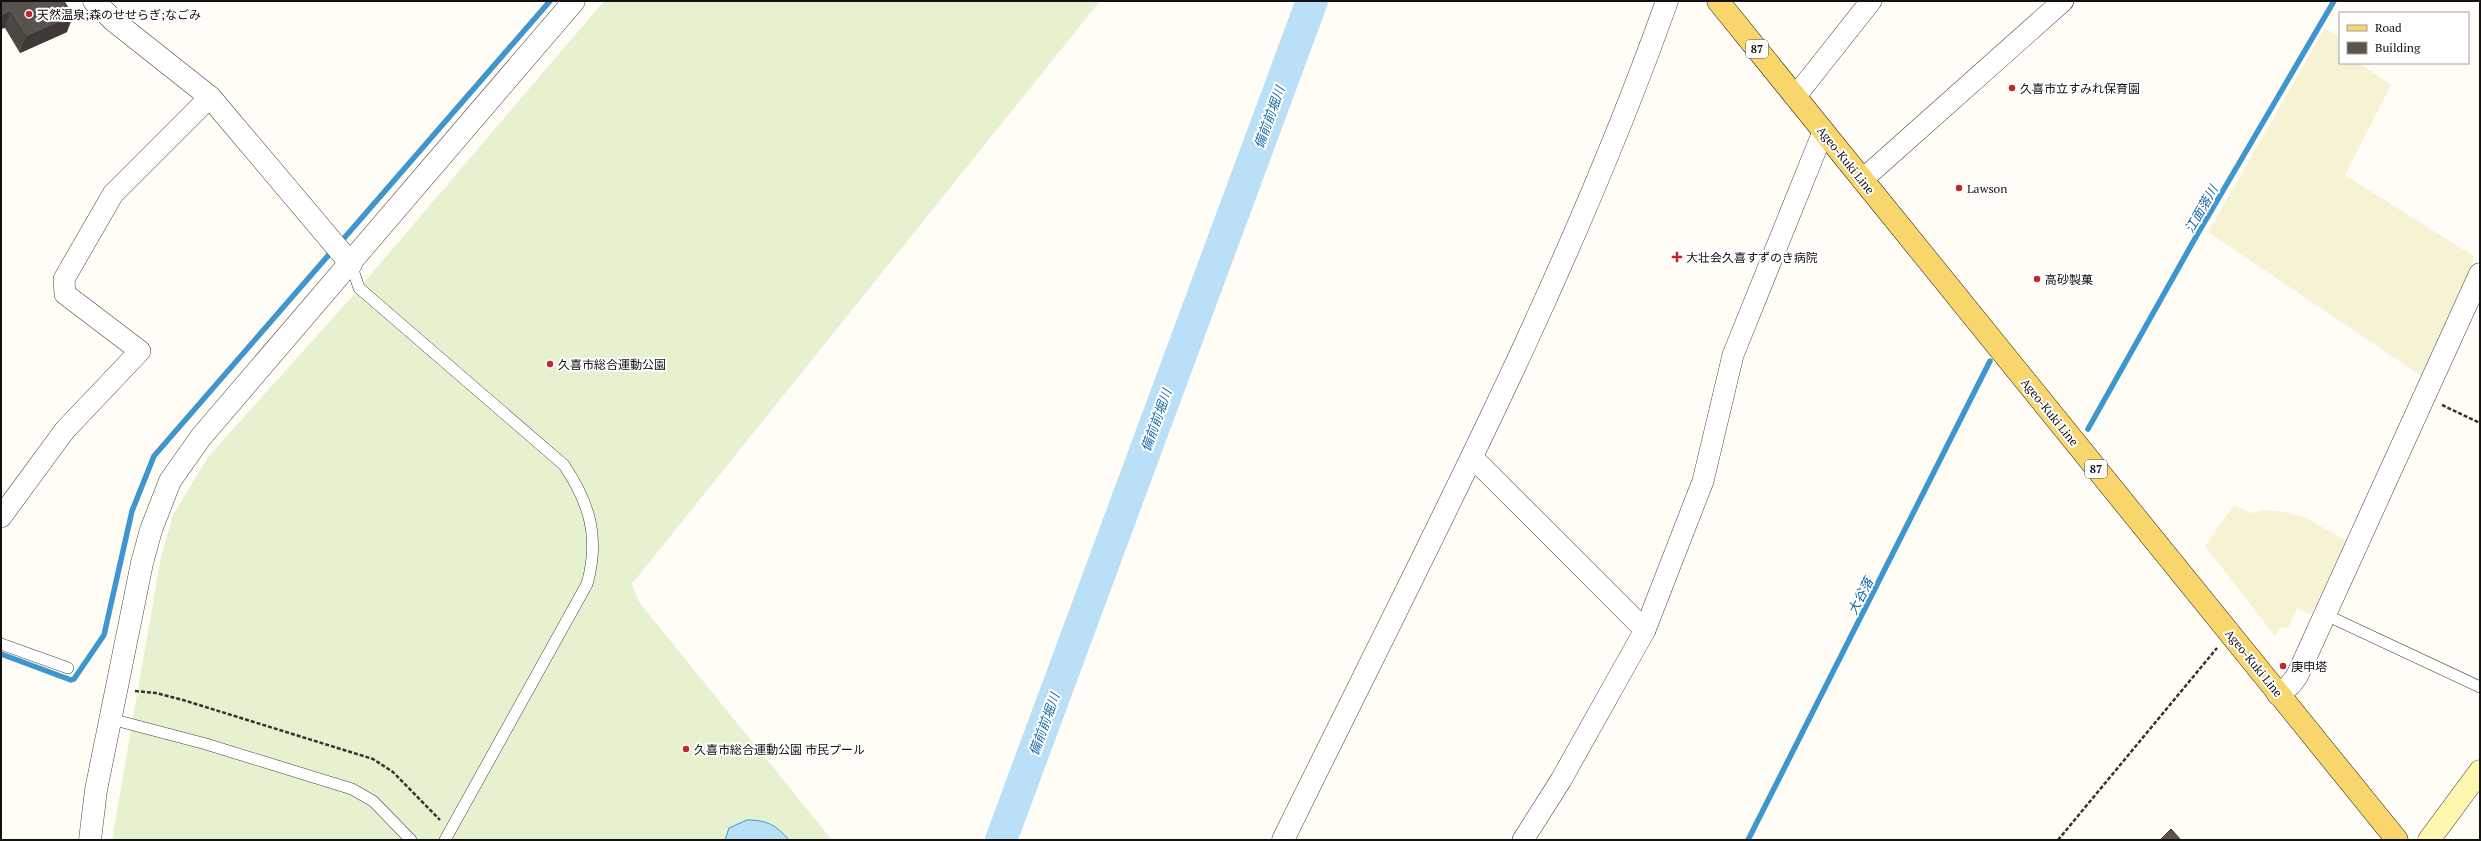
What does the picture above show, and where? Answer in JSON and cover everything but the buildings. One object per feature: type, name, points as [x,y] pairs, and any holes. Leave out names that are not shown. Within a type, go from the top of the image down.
[{"type":"main road","name":"Ageo-Kuki Line","points":[[1718,1],[1822,132],[2397,840]]},
{"type":"main road","points":[[2429,840],[2480,771]]},
{"type":"street","points":[[94,1],[114,21],[210,97],[352,264]]},
{"type":"street","points":[[90,840],[96,790],[142,563],[160,503],[170,481],[202,437],[352,264],[477,112],[574,1]]},
{"type":"street","points":[[1283,840],[1474,452],[1602,169],[1639,79],[1667,1]]},
{"type":"street","points":[[1795,97],[1871,1]]},
{"type":"street","points":[[1862,180],[2063,1]]},
{"type":"street","points":[[1,517],[66,430],[140,351],[65,294],[64,279],[113,194],[210,97]]},
{"type":"street","points":[[1523,840],[1561,780],[1647,623],[1703,481],[1733,355],[1822,132]]},
{"type":"street","points":[[2278,694],[2290,685],[2297,676],[2480,274]]},
{"type":"street","points":[[1474,452],[1647,623]]},
{"type":"lane","points":[[352,264],[359,288],[564,465],[579,487],[588,506],[593,539],[594,561],[588,584],[444,840]]},
{"type":"lane","points":[[2324,614],[2480,687]]},
{"type":"lane","points":[[1,644],[68,668]]},
{"type":"lane","points":[[111,719],[206,744],[352,789],[373,801],[410,840]]},
{"type":"path","points":[[2424,396],[2480,424]]},
{"type":"path","points":[[2058,840],[2230,635]]},
{"type":"path","points":[[134,691],[156,693],[183,700],[373,759],[393,772],[451,829]]},
{"type":"shaded area","points":[[2325,28],[2339,37],[2339,64],[2360,64],[2391,85],[2345,175],[2475,257],[2421,376],[2208,232]]},
{"type":"shaded area","points":[[2234,505],[2251,513],[2267,510],[2284,512],[2306,518],[2347,541],[2311,615],[2297,608],[2288,628],[2280,627],[2275,636],[2205,546]]},
{"type":"green space","name":"久喜市総合運動公園","points":[[604,1],[1100,1],[632,584],[639,602],[832,840],[112,840],[161,556],[173,515],[208,457],[349,300]]},
{"type":"water","points":[[747,820],[771,824],[789,840],[725,840],[729,828]]},
{"type":"waterway","points":[[339,244],[550,1]]},
{"type":"waterway","name":"備前前堀川","points":[[1001,840],[1312,1]]},
{"type":"waterway","name":"江面落川","points":[[2088,429],[2197,235],[2334,1]]},
{"type":"waterway","points":[[1,654],[71,680],[74,679],[104,635],[132,511],[154,456],[333,250]]},
{"type":"waterway","name":"大谷落","points":[[1748,840],[1990,361]]},
{"type":"place","name":"天然温泉;森のせせらぎ;なごみ","points":[[29,14]]},
{"type":"place","name":"久喜市立すみれ保育園","points":[[2012,88]]},
{"type":"place","name":"Lawson","points":[[1959,188]]},
{"type":"place","name":"大壮会久喜すずのき病院","points":[[1677,257]]},
{"type":"place","name":"高砂製菓","points":[[2037,279]]},
{"type":"place","name":"久喜市総合運動公園","points":[[550,364]]},
{"type":"place","name":"庚申塔","points":[[2283,666]]},
{"type":"place","name":"久喜市総合運動公園 市民プール","points":[[686,749]]}]
